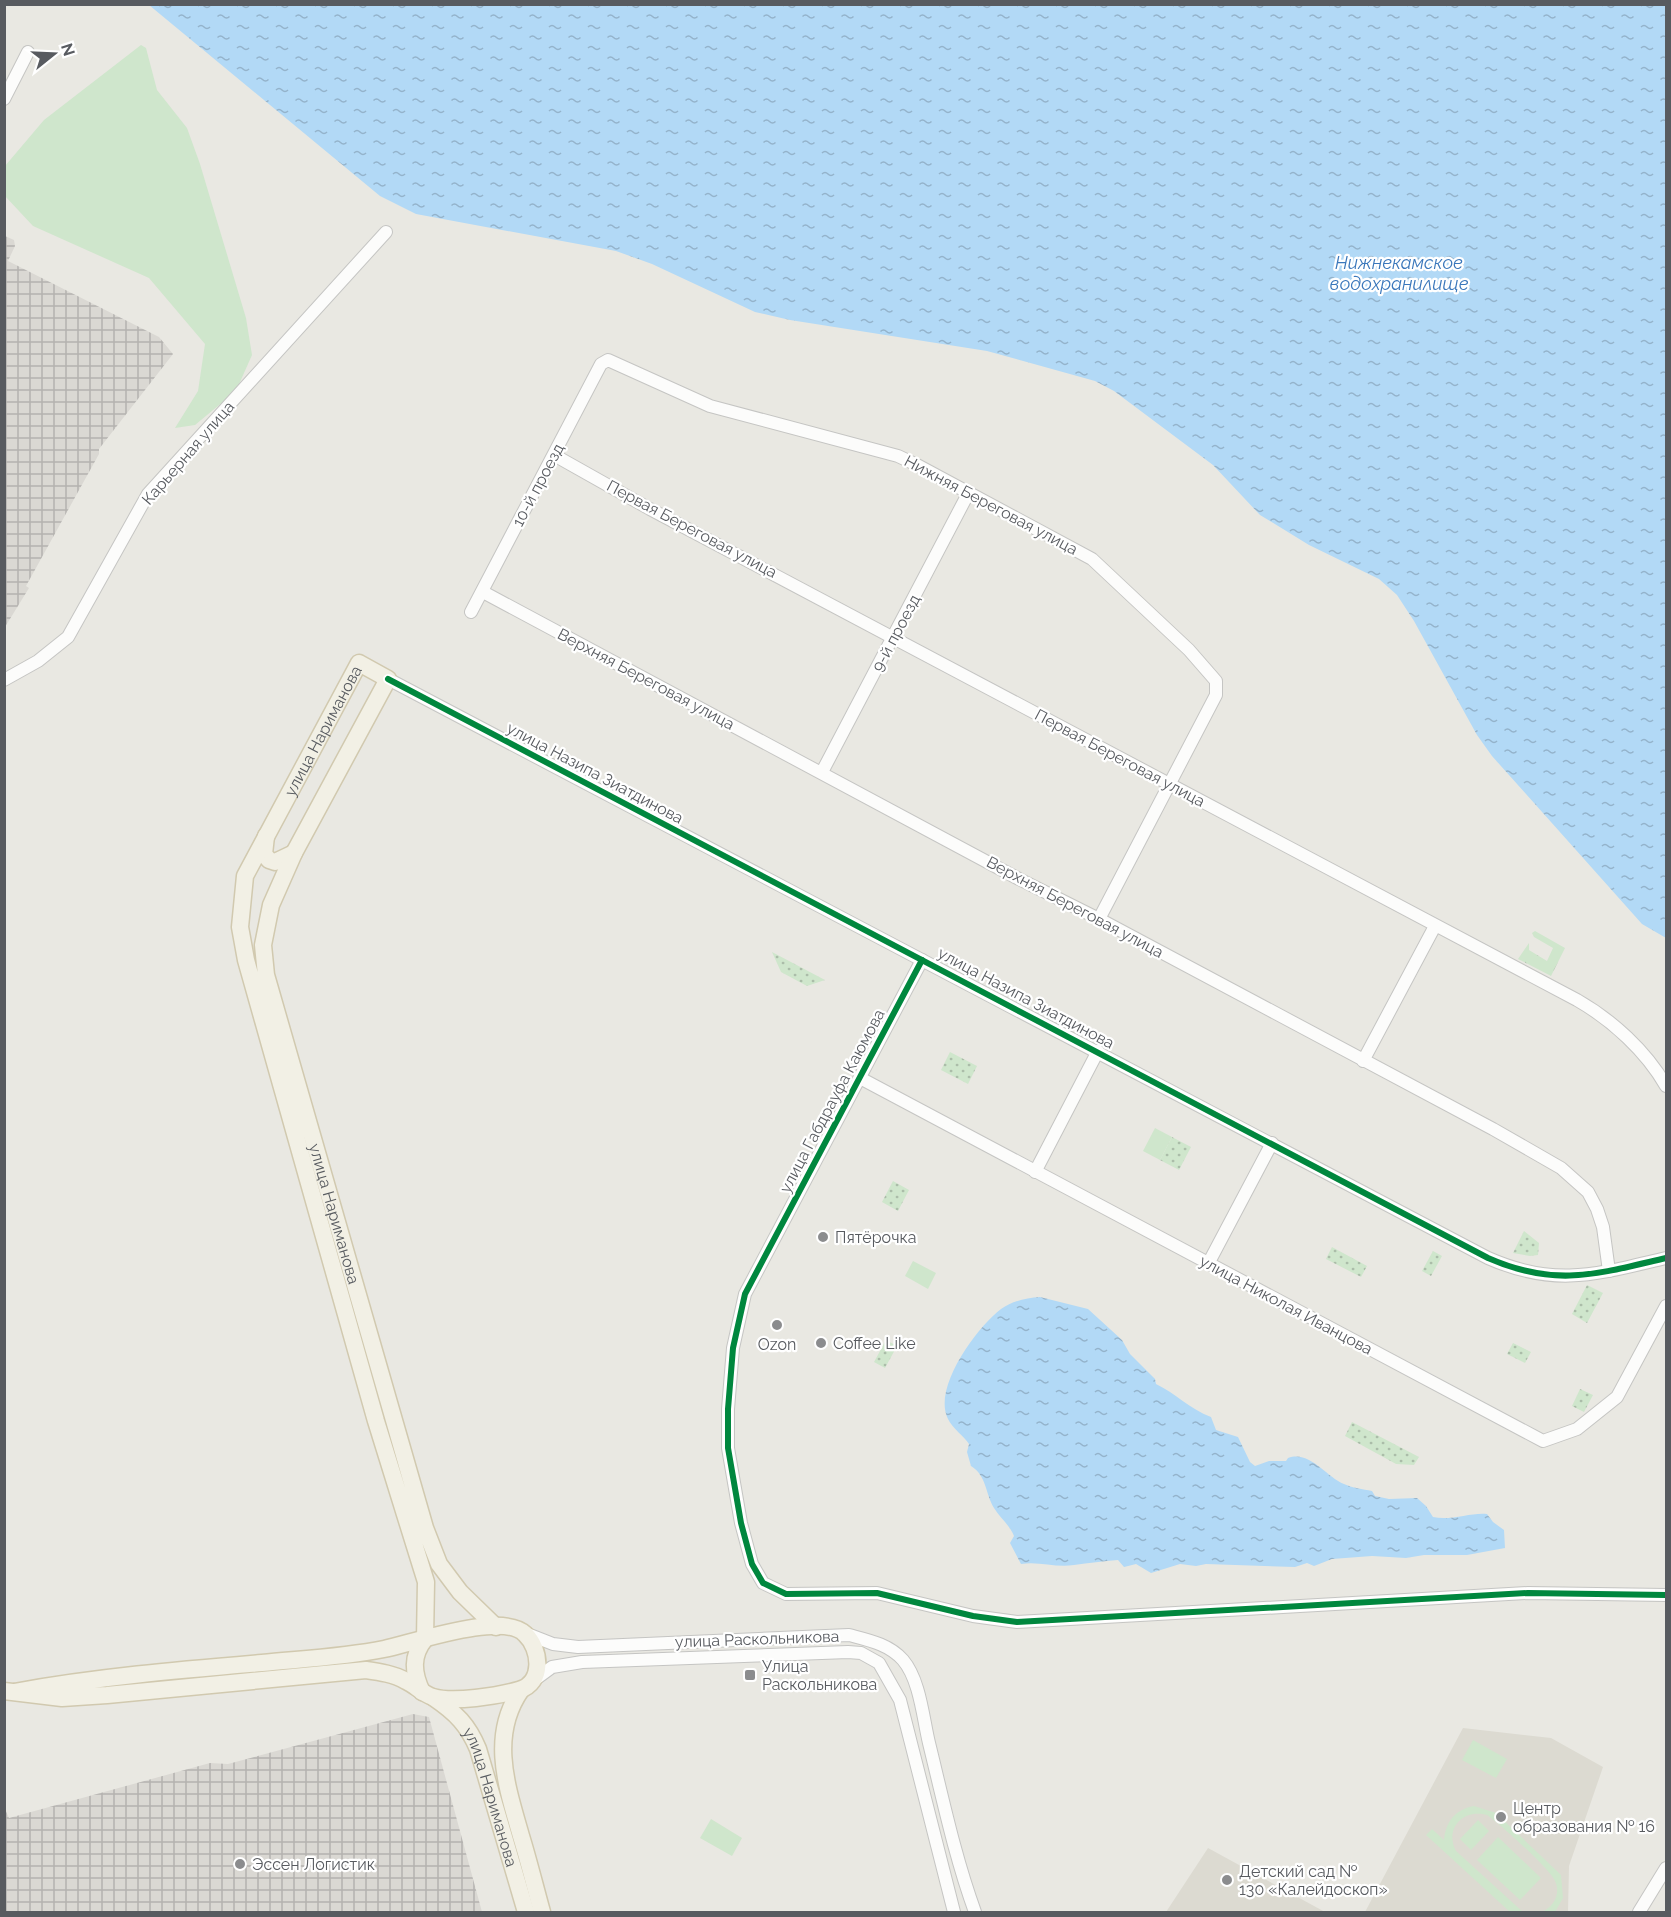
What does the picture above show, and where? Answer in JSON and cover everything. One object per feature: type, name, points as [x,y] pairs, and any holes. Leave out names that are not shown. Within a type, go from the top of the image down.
[{"type":"main road","name":"улица Нариманова","points":[[425,1639],[426,1582],[376,1421],[246,960],[240,927],[245,876],[359,663],[388,679],[294,853],[271,905],[263,945],[268,987],[425,1528],[439,1564],[453,1583],[496,1627]]},
{"type":"main road","points":[[266,835],[264,854],[269,860],[275,862],[294,853]]},
{"type":"main road","points":[[9,1692],[101,1678],[363,1653],[425,1639],[447,1631],[496,1627],[511,1627],[524,1633],[537,1656],[527,1685],[481,1696],[428,1694],[414,1666],[417,1651],[425,1639]]},
{"type":"main road","name":"улица Нариманова","points":[[9,1692],[62,1698],[366,1670],[395,1676],[456,1713],[469,1728],[478,1749],[526,1912]]},
{"type":"main road","name":"улица Нариманова","points":[[527,1685],[514,1701],[505,1726],[502,1759],[542,1912]]},
{"type":"street","points":[[4,99],[28,52]]},
{"type":"street","name":"Карьерная улица","points":[[4,680],[38,661],[68,637],[148,494],[386,232]]},
{"type":"street","name":"10-й проезд","points":[[471,612],[601,364],[608,360]]},
{"type":"street","name":"Нижняя Береговая улица","points":[[608,360],[703,404],[898,456],[1092,559],[1213,674],[1218,688],[1171,785]]},
{"type":"street","name":"Первая Береговая улица","points":[[554,455],[894,639],[1593,1010],[1629,1040],[1650,1062],[1666,1086]]},
{"type":"street","name":"9-й проезд","points":[[822,772],[894,639],[969,492]]},
{"type":"street","name":"Верхняя Береговая улица","points":[[483,592],[1493,1129],[1575,1179],[1588,1192],[1603,1227],[1609,1271]]},
{"type":"street","name":"улица Назипа Зиатдинова","points":[[388,679],[1509,1267],[1552,1276],[1609,1271],[1666,1258]]},
{"type":"street","points":[[1099,919],[1171,785]]},
{"type":"street","points":[[1363,1061],[1435,926]]},
{"type":"street","name":"улица Габдрауфа Каюмова","points":[[922,960],[745,1294],[737,1322],[728,1432],[731,1478],[752,1564],[763,1583],[778,1592],[877,1593],[973,1616],[1017,1622],[1528,1593],[1666,1595]]},
{"type":"street","points":[[1035,1172],[1098,1051]]},
{"type":"street","name":"улица Николая Иванцова","points":[[860,1078],[1543,1441],[1576,1429],[1617,1397],[1666,1306]]},
{"type":"street","points":[[1208,1264],[1272,1143]]},
{"type":"street","name":"улица Раскольникова","points":[[524,1633],[553,1644],[578,1647],[849,1635],[874,1641],[896,1653],[904,1662],[916,1690],[958,1861],[975,1912]]},
{"type":"street","name":"улица Раскольникова","points":[[527,1685],[552,1666],[582,1662],[861,1653],[879,1663],[900,1700],[954,1912]]},
{"type":"street","points":[[1640,1912],[1666,1868]]},
{"type":"shaded area","points":[[5,236],[14,240],[15,246],[8,261],[159,337],[173,354],[99,449],[99,454],[26,586],[29,588],[5,627]]},
{"type":"shaded area","points":[[413,1714],[429,1717],[482,1912],[5,1912],[5,1809],[9,1818],[210,1763],[228,1764]]},
{"type":"shaded area","name":"Центр образования № 16","points":[[1463,1728],[1551,1738],[1603,1767],[1569,1866],[1568,1912],[1365,1912]]},
{"type":"shaded area","name":"Детский сад № 130 «Калейдоскоп»","points":[[1208,1848],[1325,1912],[1166,1912]]},
{"type":"green space","points":[[141,45],[146,48],[157,90],[187,128],[200,164],[246,318],[252,355],[236,391],[195,425],[175,428],[198,391],[205,344],[149,278],[33,226],[5,196],[5,166],[44,120]]},
{"type":"green space","points":[[1535,931],[1565,948],[1551,976],[1518,959],[1529,943],[1529,950],[1547,961],[1553,948],[1534,937],[1532,933]]},
{"type":"green space","points":[[772,952],[825,980],[807,986],[781,972]]},
{"type":"green space","points":[[950,1052],[977,1066],[968,1084],[941,1070]]},
{"type":"green space","points":[[1155,1128],[1172,1137],[1160,1160],[1143,1151]]},
{"type":"green space","points":[[1172,1137],[1191,1147],[1179,1170],[1160,1160]]},
{"type":"green space","points":[[893,1181],[909,1190],[898,1211],[882,1202]]},
{"type":"green space","points":[[1524,1231],[1539,1243],[1538,1255],[1513,1253]]},
{"type":"green space","points":[[1332,1247],[1367,1266],[1361,1277],[1326,1259]]},
{"type":"green space","points":[[1433,1251],[1442,1256],[1431,1276],[1422,1271]]},
{"type":"green space","points":[[913,1261],[936,1273],[928,1289],[905,1276]]},
{"type":"green space","points":[[1587,1285],[1603,1293],[1587,1323],[1572,1314]]},
{"type":"green space","points":[[886,1340],[897,1346],[885,1368],[874,1362]]},
{"type":"green space","points":[[1513,1343],[1531,1352],[1525,1363],[1507,1354]]},
{"type":"green space","points":[[1580,1389],[1593,1395],[1584,1412],[1572,1406]]},
{"type":"green space","points":[[1352,1422],[1419,1457],[1414,1465],[1396,1464],[1345,1436]]},
{"type":"green space","points":[[1473,1740],[1507,1759],[1496,1778],[1462,1760]]},
{"type":"green space","points":[[1474,1806],[1496,1813],[1561,1875],[1563,1898],[1555,1912],[1542,1912],[1553,1903],[1557,1895],[1557,1886],[1551,1875],[1524,1846],[1487,1815],[1470,1815],[1458,1822],[1452,1835],[1453,1843],[1456,1851],[1523,1912],[1510,1912],[1426,1835],[1432,1829],[1444,1840],[1452,1818],[1461,1810]]},
{"type":"green space","points":[[711,1819],[742,1838],[732,1856],[700,1838]]},
{"type":"green space","points":[[1478,1820],[1489,1831],[1471,1850],[1460,1839]]},
{"type":"green space","points":[[1498,1837],[1541,1878],[1520,1900],[1477,1860]]},
{"type":"water","name":"Нижнекамское водохранилище","points":[[149,5],[1666,5],[1666,938],[1642,924],[1492,756],[1477,735],[1414,621],[1397,595],[1379,579],[1309,545],[1260,515],[1213,465],[1114,391],[1095,381],[987,351],[790,320],[755,312],[652,264],[616,251],[416,214],[380,196]]},
{"type":"water","points":[[1040,1297],[1088,1309],[1122,1340],[1130,1354],[1155,1379],[1156,1384],[1211,1417],[1216,1430],[1238,1437],[1250,1462],[1255,1466],[1269,1461],[1304,1458],[1318,1465],[1337,1481],[1372,1491],[1375,1496],[1389,1499],[1417,1498],[1433,1517],[1487,1514],[1504,1530],[1505,1548],[1467,1555],[1424,1555],[1406,1558],[1372,1556],[1332,1559],[1314,1566],[1307,1563],[1295,1567],[1180,1564],[1151,1573],[1136,1564],[1124,1567],[1118,1560],[1067,1566],[1021,1564],[1010,1543],[1014,1536],[1010,1528],[994,1508],[983,1480],[971,1466],[967,1452],[969,1444],[948,1419],[945,1406],[946,1391],[951,1375],[969,1344],[991,1318],[1005,1306],[1019,1300]]},
{"type":"cycle path","points":[[388,679],[1488,1258],[1535,1273],[1556,1275],[1597,1273],[1666,1258]]},
{"type":"cycle path","points":[[922,960],[745,1294],[733,1348],[728,1409],[728,1448],[741,1523],[752,1564],[763,1583],[786,1594],[877,1593],[973,1616],[1017,1622],[1528,1593],[1666,1595]]},
{"type":"place","name":"Пятёрочка","points":[[823,1237]]},
{"type":"place","name":"Ozon","points":[[777,1325]]},
{"type":"place","name":"Coffee Like","points":[[821,1343]]},
{"type":"place","name":"Улица Раскольникова","points":[[750,1675]]},
{"type":"place","name":"Центр образования № 16","points":[[1501,1817]]},
{"type":"place","name":"Эссен Логистик","points":[[240,1864]]},
{"type":"place","name":"Детский сад № 130 «Калейдоскоп»","points":[[1227,1880]]}]
